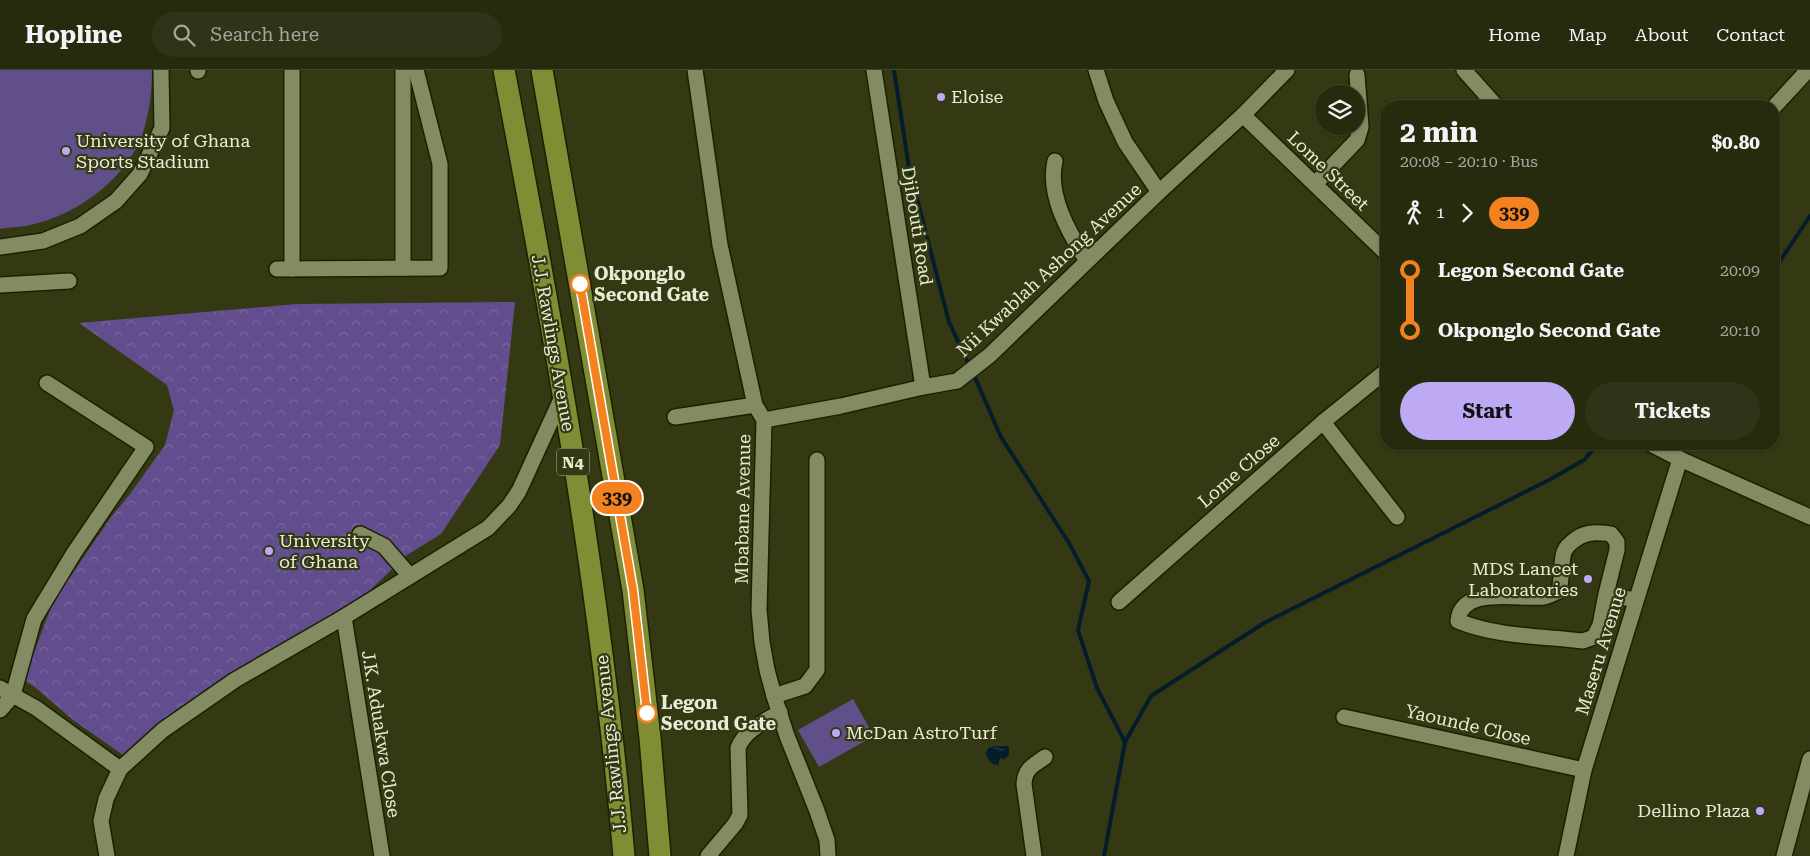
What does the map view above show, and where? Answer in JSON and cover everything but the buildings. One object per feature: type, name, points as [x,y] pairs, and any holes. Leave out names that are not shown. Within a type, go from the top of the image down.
[{"type":"highway","name":"J.J. Rawlings Avenue","points":[[504,70],[562,397],[592,581],[619,800],[624,856]]},
{"type":"highway","name":"J.J. Rawlings Avenue","points":[[542,70],[633,590],[650,738],[660,856]]},
{"type":"street","points":[[0,247],[42,241],[80,226],[116,201],[140,174],[162,128],[162,70]]},
{"type":"street","points":[[292,70],[292,269]]},
{"type":"street","points":[[403,70],[403,268]]},
{"type":"street","points":[[277,269],[440,268],[440,164],[416,70]]},
{"type":"street","name":"Mbabane Avenue","points":[[695,70],[720,245],[755,405],[764,420],[760,610],[767,670],[787,736],[822,826],[828,856]]},
{"type":"street","name":"Djibouti Road","points":[[874,70],[923,387]]},
{"type":"street","points":[[1096,70],[1106,101],[1125,142],[1159,192]]},
{"type":"street","name":"Nii Kwablah Ashong Avenue","points":[[764,420],[841,406],[957,381],[990,356],[1159,192],[1243,115],[1287,70]]},
{"type":"street","points":[[1464,70],[1491,100]]},
{"type":"street","points":[[1780,100],[1808,70]]},
{"type":"street","points":[[1315,184],[1358,140],[1361,127],[1358,75]]},
{"type":"street","name":"Lome Street","points":[[1243,115],[1380,247]]},
{"type":"street","points":[[1055,161],[1053,172],[1057,197],[1069,232],[1087,261]]},
{"type":"street","points":[[0,285],[68,281]]},
{"type":"street","name":"Lome Close","points":[[1119,602],[1323,422],[1380,376]]},
{"type":"street","points":[[0,710],[34,620],[74,553],[146,447],[47,383]]},
{"type":"street","points":[[107,856],[101,821],[106,799],[120,769],[163,730],[235,680],[344,617],[488,528],[509,506],[519,491],[562,397]]},
{"type":"street","points":[[676,418],[755,405]]},
{"type":"street","points":[[1323,422],[1397,517]]},
{"type":"street","points":[[1663,450],[1810,517]]},
{"type":"street","name":"Maseru Avenue","points":[[1566,856],[1584,770],[1680,459]]},
{"type":"street","points":[[774,696],[804,686],[817,670],[817,460]]},
{"type":"street","points":[[1590,532],[1611,534],[1616,542],[1616,550],[1606,594],[1600,625],[1594,637],[1583,641],[1511,634],[1469,626],[1458,621],[1458,612],[1464,606],[1479,599],[1492,596],[1545,597],[1559,591],[1562,581],[1563,555],[1566,548],[1582,534],[1590,532]]},
{"type":"street","points":[[360,534],[384,546],[410,576]]},
{"type":"street","points":[[1606,594],[1635,600]]},
{"type":"street","name":"J.K. Aduakwa Close","points":[[344,617],[382,856]]},
{"type":"street","points":[[6,692],[36,708],[120,769]]},
{"type":"street","points":[[708,856],[735,824],[740,815],[738,748],[742,738],[748,732],[780,712]]},
{"type":"street","name":"Yaounde Close","points":[[1344,716],[1584,770]]},
{"type":"street","points":[[1034,856],[1024,775],[1028,769],[1046,758]]},
{"type":"street","points":[[1784,856],[1810,759]]},
{"type":"shaded area","name":"University of Ghana Sports Stadium","points":[[0,70],[152,70],[150,104],[141,138],[124,167],[112,180],[85,202],[54,218],[29,225],[0,229]]},
{"type":"shaded area","name":"McDan AstroTurf","points":[[853,699],[874,736],[819,767],[798,730]]},
{"type":"green space","points":[[515,302],[500,445],[441,534],[407,555],[365,595],[283,642],[160,726],[123,755],[73,720],[26,681],[30,663],[53,602],[111,517],[165,445],[174,410],[167,385],[79,323],[297,304]]},
{"type":"water","points":[[1009,746],[1009,755],[1003,760],[1001,757],[999,767],[990,761],[986,754],[988,748]]},
{"type":"waterway","points":[[894,70],[909,168],[949,322],[970,367]]},
{"type":"waterway","points":[[1780,261],[1810,216]]},
{"type":"waterway","points":[[973,373],[1001,437],[1069,543],[1089,581],[1078,630],[1097,688],[1125,742],[1104,856]]},
{"type":"waterway","points":[[1125,742],[1151,696],[1264,623],[1551,479],[1584,460],[1593,450]]},
{"type":"bus line","name":"339","points":[[580,284],[633,590],[647,713]]},
{"type":"place","name":"Eloise","points":[[941,97]]},
{"type":"place","name":"University of Ghana Sports Stadium","points":[[66,151]]},
{"type":"place","name":"Okponglo Second Gate","points":[[580,284]]},
{"type":"place","name":"University of Ghana","points":[[269,551]]},
{"type":"place","name":"MDS Lancet Laboratories","points":[[1588,579]]},
{"type":"place","name":"Legon Second Gate","points":[[647,713]]},
{"type":"place","name":"McDan AstroTurf","points":[[836,733]]},
{"type":"place","name":"Dellino Plaza","points":[[1760,811]]}]
